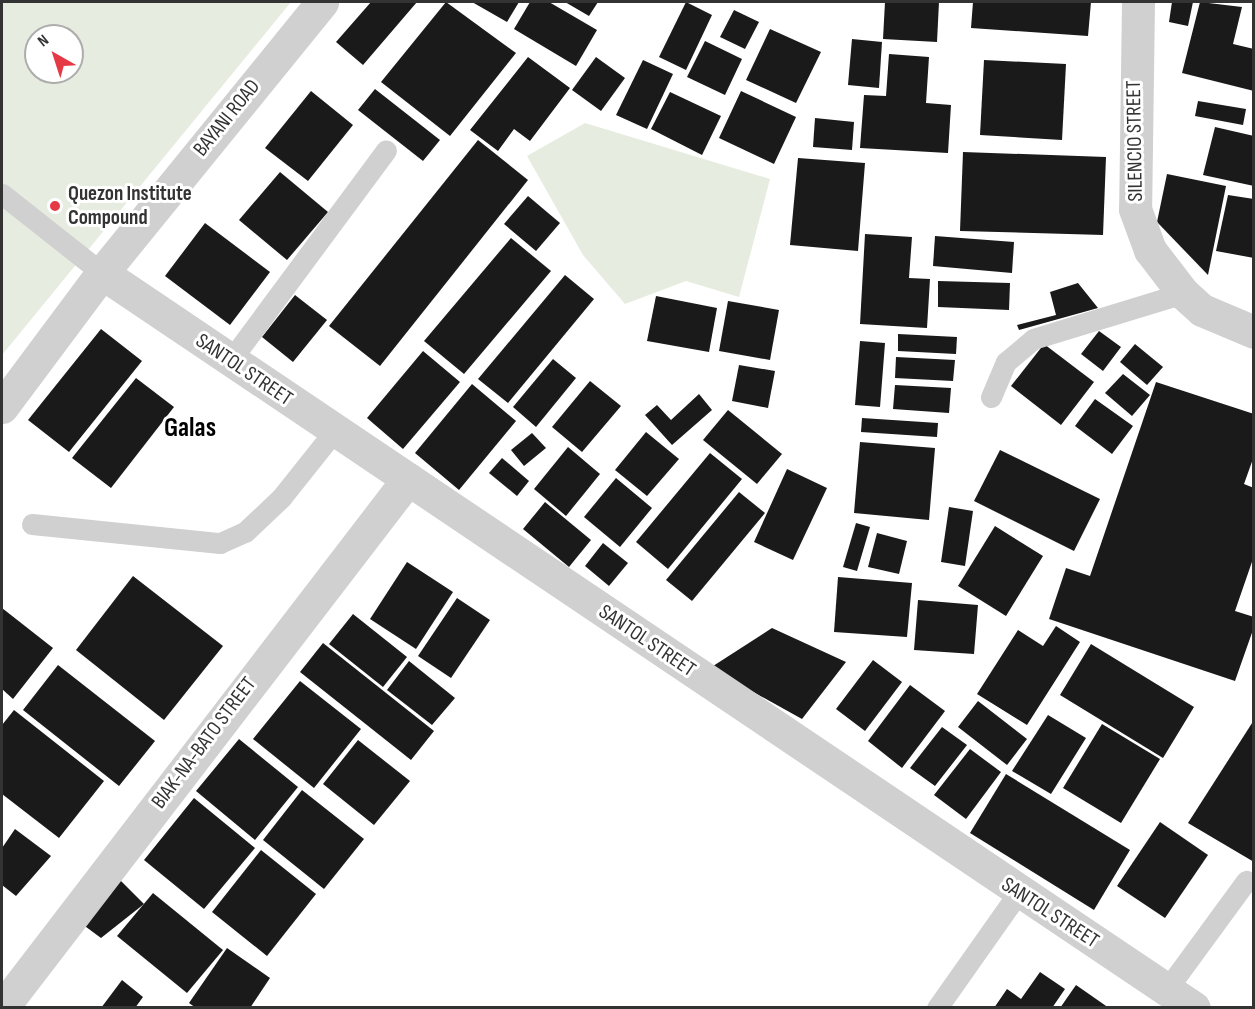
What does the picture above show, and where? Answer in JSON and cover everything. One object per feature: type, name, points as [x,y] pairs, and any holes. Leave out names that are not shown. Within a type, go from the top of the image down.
[{"type":"street","name":"BAYANI ROAD","points":[[2,407],[102,273],[322,2]]},
{"type":"street","name":"SILENCIO STREET","points":[[1138,2],[1135,209],[1150,250],[1183,293],[1202,310],[1254,332]]},
{"type":"street","name":"SANTOL STREET","points":[[102,273],[1018,893],[1194,1008]]},
{"type":"street","name":"BIAK-NA-BATO STREET","points":[[2,1008],[408,479]]},
{"type":"lane","points":[[230,360],[386,150]]},
{"type":"lane","points":[[2,194],[102,273]]},
{"type":"lane","points":[[991,397],[1006,362],[1033,339],[1183,293]]},
{"type":"lane","points":[[32,524],[220,543],[245,532],[281,498],[335,430]]},
{"type":"lane","points":[[1167,989],[1246,881]]},
{"type":"lane","points":[[937,1008],[1018,893]]},
{"type":"shaded area","name":"Quezon Institute Compound","points":[[2,2],[291,2],[2,355]]},
{"type":"shaded area","points":[[585,123],[770,179],[739,297],[686,281],[625,304],[583,255],[527,156]]},
{"type":"building","points":[[371,2],[417,2],[363,65],[336,42]]},
{"type":"building","points":[[446,2],[516,53],[450,136],[381,82]]},
{"type":"building","points":[[472,2],[519,2],[507,22]]},
{"type":"building","points":[[530,2],[549,2],[597,30],[576,66],[514,29]]},
{"type":"building","points":[[565,2],[598,2],[589,16]]},
{"type":"building","points":[[686,2],[712,15],[686,70],[659,57]]},
{"type":"building","points":[[885,2],[939,2],[937,42],[883,39]]},
{"type":"building","points":[[973,2],[1091,2],[1088,36],[971,28]]},
{"type":"building","points":[[1172,2],[1193,2],[1188,26],[1169,22]]},
{"type":"building","points":[[1200,2],[1242,7],[1233,44],[1254,49],[1254,91],[1182,73]]},
{"type":"building","points":[[734,10],[759,22],[745,49],[720,37]]},
{"type":"building","points":[[770,29],[821,52],[796,103],[746,80]]},
{"type":"building","points":[[852,39],[882,42],[879,88],[848,85]]},
{"type":"building","points":[[705,41],[742,59],[725,95],[687,77]]},
{"type":"building","points":[[889,54],[929,57],[926,103],[951,105],[948,153],[860,148],[864,95],[886,96]]},
{"type":"building","points":[[528,57],[570,88],[530,141],[514,129],[498,151],[470,130]]},
{"type":"building","points":[[596,57],[625,78],[601,111],[572,90]]},
{"type":"building","points":[[643,60],[673,74],[647,129],[616,115]]},
{"type":"building","points":[[984,60],[1066,64],[1062,140],[980,135]]},
{"type":"building","points":[[375,89],[440,140],[423,161],[358,110]]},
{"type":"building","points":[[311,91],[353,125],[308,181],[265,148]]},
{"type":"building","points":[[741,91],[796,117],[774,164],[719,138]]},
{"type":"building","points":[[670,92],[721,116],[702,155],[651,129]]},
{"type":"building","points":[[1198,101],[1246,109],[1243,125],[1195,116]]},
{"type":"building","points":[[815,118],[854,122],[852,150],[813,147]]},
{"type":"building","points":[[1215,127],[1254,136],[1254,186],[1203,175]]},
{"type":"building","points":[[478,140],[528,180],[380,366],[329,326]]},
{"type":"building","points":[[963,152],[1106,157],[1103,235],[960,231]]},
{"type":"building","points":[[798,158],[865,163],[858,251],[790,245]]},
{"type":"building","points":[[280,172],[328,212],[287,260],[239,220]]},
{"type":"building","points":[[1167,174],[1226,186],[1208,275],[1157,222]]},
{"type":"building","points":[[1228,195],[1254,199],[1254,258],[1216,251]]},
{"type":"building","points":[[528,196],[560,223],[536,251],[504,224]]},
{"type":"building","points":[[205,223],[270,272],[230,325],[165,276]]},
{"type":"building","points":[[865,234],[912,237],[909,278],[930,279],[927,328],[860,324]]},
{"type":"building","points":[[935,236],[1014,242],[1012,273],[933,266]]},
{"type":"building","points":[[511,238],[551,271],[464,374],[424,341]]},
{"type":"building","points":[[565,275],[594,299],[508,403],[478,379]]},
{"type":"building","points":[[938,281],[1010,283],[1009,310],[938,307]]},
{"type":"building","points":[[1078,283],[1098,308],[1019,330],[1017,325],[1056,315],[1050,292]]},
{"type":"building","points":[[295,295],[327,320],[293,362],[262,337]]},
{"type":"building","points":[[656,296],[717,308],[709,352],[647,341]]},
{"type":"building","points":[[728,301],[779,310],[770,360],[719,351]]},
{"type":"building","points":[[101,329],[142,361],[69,452],[28,420]]},
{"type":"building","points":[[1099,331],[1121,347],[1103,371],[1081,354]]},
{"type":"building","points":[[898,334],[957,337],[956,354],[898,351]]},
{"type":"building","points":[[860,341],[885,343],[880,407],[855,405]]},
{"type":"building","points":[[1044,344],[1094,382],[1061,425],[1011,386]]},
{"type":"building","points":[[1135,344],[1163,367],[1147,385],[1120,362]]},
{"type":"building","points":[[423,351],[460,382],[403,449],[367,418]]},
{"type":"building","points":[[896,357],[955,360],[953,381],[895,378]]},
{"type":"building","points":[[553,359],[576,378],[536,427],[513,407]]},
{"type":"building","points":[[739,365],[775,371],[768,408],[732,401]]},
{"type":"building","points":[[1123,374],[1150,395],[1132,416],[1105,393]]},
{"type":"building","points":[[136,378],[174,407],[111,488],[72,458]]},
{"type":"building","points":[[590,381],[621,406],[582,452],[552,427]]},
{"type":"building","points":[[1156,382],[1254,414],[1254,456],[1244,484],[1254,488],[1254,556],[1235,611],[1254,617],[1254,627],[1235,681],[1049,619],[1066,568],[1090,576]]},
{"type":"building","points":[[472,384],[516,421],[459,490],[415,453]]},
{"type":"building","points":[[895,385],[951,388],[949,413],[893,409]]},
{"type":"building","points":[[699,394],[712,410],[672,445],[645,415],[657,405],[671,420]]},
{"type":"building","points":[[1095,399],[1133,426],[1112,454],[1075,426]]},
{"type":"building","points":[[728,410],[782,454],[757,484],[703,440]]},
{"type":"building","points":[[862,418],[938,423],[937,437],[861,432]]},
{"type":"building","points":[[646,432],[679,459],[647,496],[615,470]]},
{"type":"building","points":[[532,433],[546,448],[524,466],[511,450]]},
{"type":"building","points":[[860,442],[935,448],[929,520],[854,513]]},
{"type":"building","points":[[568,447],[600,474],[566,516],[534,489]]},
{"type":"building","points":[[1000,450],[1100,499],[1074,551],[974,501]]},
{"type":"building","points":[[710,453],[742,479],[668,569],[636,542]]},
{"type":"building","points":[[502,458],[529,481],[517,496],[489,473]]},
{"type":"building","points":[[787,469],[827,488],[793,560],[754,542]]},
{"type":"building","points":[[616,478],[652,508],[620,547],[584,517]]},
{"type":"building","points":[[739,492],[765,513],[692,601],[666,580]]},
{"type":"building","points":[[545,502],[591,540],[569,567],[523,529]]},
{"type":"building","points":[[949,507],[973,511],[965,566],[941,562]]},
{"type":"building","points":[[856,523],[870,527],[857,571],[843,567]]},
{"type":"building","points":[[995,526],[1043,556],[1006,616],[958,586]]},
{"type":"building","points":[[877,533],[907,541],[899,574],[868,567]]},
{"type":"building","points":[[603,543],[628,563],[609,586],[585,566]]},
{"type":"building","points":[[407,562],[453,592],[416,649],[370,619]]},
{"type":"building","points":[[133,576],[223,646],[164,720],[76,650]]},
{"type":"building","points":[[838,577],[912,583],[907,637],[834,632]]},
{"type":"building","points":[[457,598],[490,620],[451,678],[418,656]]},
{"type":"building","points":[[918,600],[978,605],[974,654],[914,650]]},
{"type":"building","points":[[2,608],[53,648],[13,699],[2,689]]},
{"type":"building","points":[[353,614],[407,657],[383,687],[329,644]]},
{"type":"building","points":[[1056,626],[1080,642],[1027,725],[977,694],[1018,630],[1043,646]]},
{"type":"building","points":[[772,628],[846,662],[802,719],[710,668]]},
{"type":"building","points":[[323,643],[434,731],[411,760],[300,672]]},
{"type":"building","points":[[1091,644],[1194,707],[1163,758],[1060,695]]},
{"type":"building","points":[[873,660],[902,682],[865,731],[836,709]]},
{"type":"building","points":[[409,661],[455,698],[432,725],[387,690]]},
{"type":"building","points":[[58,665],[155,741],[119,786],[23,710]]},
{"type":"building","points":[[300,681],[361,729],[314,788],[253,739]]},
{"type":"building","points":[[910,685],[945,711],[902,768],[868,741]]},
{"type":"building","points":[[978,701],[1027,739],[1007,765],[958,727]]},
{"type":"building","points":[[14,710],[104,781],[59,838],[2,794],[2,725]]},
{"type":"building","points":[[1048,715],[1086,738],[1051,794],[1012,771]]},
{"type":"building","points":[[1254,720],[1254,862],[1188,823]]},
{"type":"building","points":[[1102,724],[1160,759],[1121,823],[1063,788]]},
{"type":"building","points":[[942,727],[967,745],[935,786],[910,768]]},
{"type":"building","points":[[239,739],[298,787],[255,840],[196,791]]},
{"type":"building","points":[[358,740],[410,781],[374,825],[323,784]]},
{"type":"building","points":[[970,749],[1001,772],[966,819],[934,795]]},
{"type":"building","points":[[1006,774],[1130,850],[1094,910],[970,833]]},
{"type":"building","points":[[302,790],[364,839],[324,889],[263,840]]},
{"type":"building","points":[[194,798],[255,848],[204,909],[144,860]]},
{"type":"building","points":[[1160,822],[1208,855],[1165,918],[1117,886]]},
{"type":"building","points":[[15,829],[51,856],[16,896],[2,885],[2,848]]},
{"type":"building","points":[[261,850],[316,894],[267,956],[212,912]]},
{"type":"building","points":[[120,880],[144,904],[101,938],[78,921]]},
{"type":"building","points":[[153,893],[223,950],[187,993],[117,936]]},
{"type":"building","points":[[227,948],[270,978],[250,1008],[196,1008],[189,1003]]},
{"type":"building","points":[[1040,972],[1065,989],[1052,1008],[994,1008],[1007,989],[1021,999]]},
{"type":"building","points":[[122,980],[143,997],[135,1008],[101,1008]]},
{"type":"building","points":[[1076,985],[1109,1008],[1060,1008]]},
{"type":"place","name":"Quezon Institute Compound","points":[[55,206]]},
{"type":"district","name":"Galas","points":[[190,429]]}]
